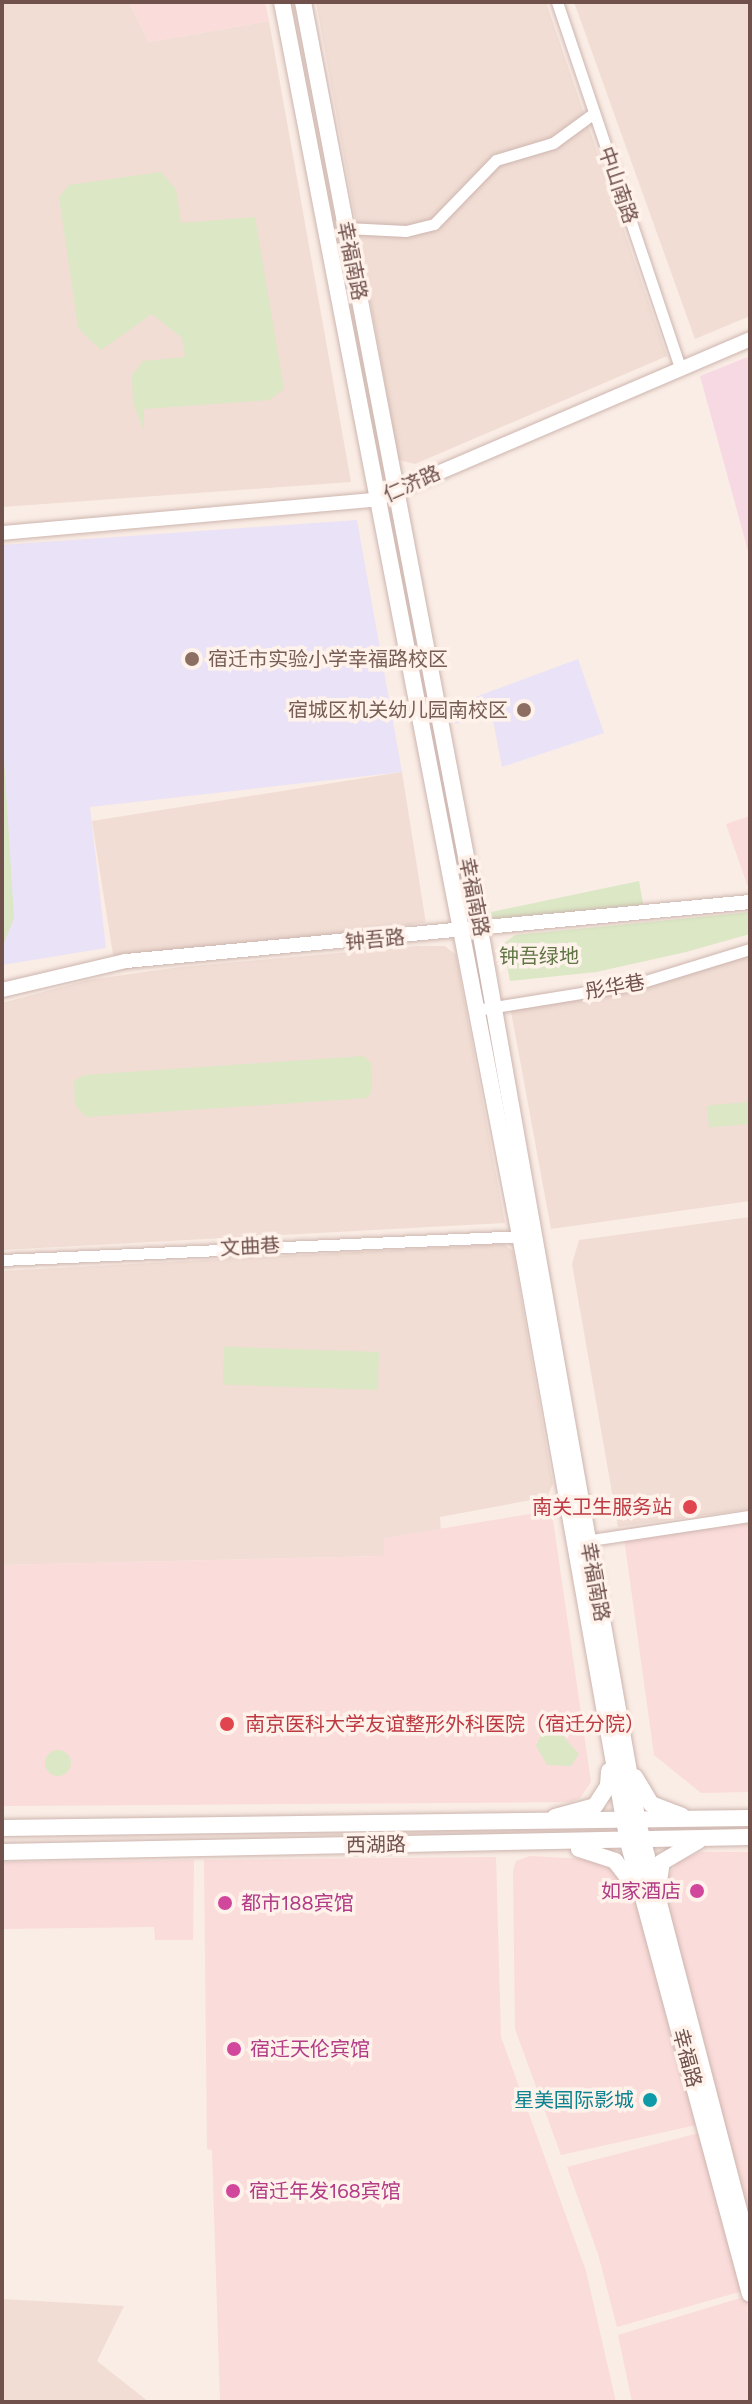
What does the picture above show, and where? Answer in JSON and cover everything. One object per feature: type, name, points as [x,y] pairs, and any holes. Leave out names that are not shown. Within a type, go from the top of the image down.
[{"type":"main road","name":"幸福南路","points":[[282,2],[375,500],[476,1010],[528,1236]]},
{"type":"main road","name":"幸福南路","points":[[303,2],[494,1007],[528,1236],[631,1822]]},
{"type":"main road","points":[[615,1742],[651,1804],[704,1819]]},
{"type":"main road","points":[[513,1824],[595,1806],[608,1786],[615,1742]]},
{"type":"main road","name":"西湖路","points":[[2,1828],[513,1824],[750,1818]]},
{"type":"main road","name":"幸福路","points":[[631,1822],[750,2294]]},
{"type":"main road","name":"西湖路","points":[[2,1852],[750,1837]]},
{"type":"main road","points":[[653,1909],[662,1862],[706,1838]]},
{"type":"main road","points":[[514,1843],[606,1856],[624,1868],[653,1909]]},
{"type":"main road","name":"幸福路","points":[[653,1909],[750,2251]]},
{"type":"street","name":"中山南路","points":[[557,2],[680,368]]},
{"type":"street","points":[[346,228],[406,231],[434,224],[496,160],[553,143],[594,113]]},
{"type":"street","name":"仁济路","points":[[2,533],[375,500],[750,339]]},
{"type":"street","name":"钟吾路","points":[[2,990],[126,961],[461,932],[750,902]]},
{"type":"street","name":"彤华巷","points":[[476,1010],[641,983],[750,949]]},
{"type":"street","name":"文曲巷","points":[[2,1260],[497,1234],[528,1236]]},
{"type":"street","points":[[582,1542],[750,1516]]},
{"type":"shaded area","points":[[2,2],[129,2],[149,42],[269,21],[351,482],[2,507]]},
{"type":"shaded area","points":[[129,2],[265,2],[269,21],[149,42]]},
{"type":"shaded area","points":[[316,2],[546,2],[667,356],[415,464],[399,460]]},
{"type":"shaded area","points":[[574,2],[750,2],[750,316],[695,339]]},
{"type":"shaded area","points":[[750,356],[750,558],[700,376]]},
{"type":"shaded area","name":"宿迁市实验小学幸福路校区","points":[[357,520],[402,772],[90,807],[106,948],[2,965],[2,545]]},
{"type":"shaded area","name":"宿城区机关幼儿园南校区","points":[[578,659],[604,733],[502,767],[492,715],[455,724],[451,706]]},
{"type":"shaded area","points":[[402,772],[426,922],[116,971],[92,821]]},
{"type":"shaded area","points":[[750,816],[750,893],[726,824]]},
{"type":"shaded area","points":[[445,946],[456,955],[505,1223],[2,1250],[2,1003],[88,980],[180,967]]},
{"type":"shaded area","points":[[750,952],[750,1201],[551,1229],[510,1006],[639,985]]},
{"type":"shaded area","points":[[750,1217],[750,1509],[618,1527],[572,1264],[579,1240]]},
{"type":"shaded area","points":[[504,1244],[513,1251],[553,1484],[547,1497],[440,1517],[441,1532],[385,1538],[385,1556],[2,1565],[2,1271]]},
{"type":"shaded area","points":[[536,1513],[553,1520],[591,1782],[580,1798],[571,1802],[2,1806],[2,1565],[384,1556],[384,1538]]},
{"type":"shaded area","points":[[750,1520],[750,1792],[701,1793],[654,1755],[624,1538]]},
{"type":"shaded area","points":[[701,1852],[750,1852],[750,2238],[668,1923],[668,1876],[678,1862]]},
{"type":"shaded area","points":[[530,1856],[606,1860],[632,1884],[701,2124],[561,2155],[515,2029],[513,1870],[516,1861]]},
{"type":"shaded area","points":[[496,1857],[501,2037],[586,2271],[616,2402],[220,2402],[212,2150],[207,2149],[204,1860]]},
{"type":"shaded area","points":[[194,1860],[193,1940],[155,1940],[154,1927],[2,1929],[2,1862]]},
{"type":"shaded area","points":[[703,2132],[746,2290],[617,2327],[598,2254],[567,2167]]},
{"type":"shaded area","points":[[747,2296],[750,2402],[632,2402],[618,2335]]},
{"type":"shaded area","points":[[2,2299],[124,2306],[97,2361],[149,2402],[2,2402]]},
{"type":"green space","points":[[161,172],[176,189],[181,223],[255,217],[284,389],[269,400],[144,409],[144,431],[133,403],[132,375],[143,361],[185,357],[182,338],[152,314],[101,350],[78,327],[59,197],[69,185]]},
{"type":"green space","points":[[2,726],[14,918],[2,948]]},
{"type":"green space","points":[[639,881],[644,909],[494,924],[491,912]]},
{"type":"green space","name":"钟吾绿地","points":[[750,912],[750,934],[596,972],[510,981],[503,944],[515,935]]},
{"type":"green space","points":[[364,1056],[371,1063],[372,1090],[367,1098],[86,1117],[75,1105],[74,1081],[84,1075]]},
{"type":"green space","points":[[748,1102],[750,1124],[709,1127],[707,1106]]},
{"type":"green space","points":[[224,1347],[379,1352],[378,1390],[223,1385]]},
{"type":"green space","points":[[541,1735],[562,1735],[579,1754],[571,1766],[547,1765],[536,1746]]},
{"type":"green space","points":[[58,1750],[68,1753],[71,1763],[68,1773],[58,1776],[48,1773],[45,1763],[48,1753]]},
{"type":"place","name":"宿迁市实验小学幸福路校区","points":[[192,659]]},
{"type":"place","name":"宿城区机关幼儿园南校区","points":[[524,710]]},
{"type":"place","name":"南关卫生服务站","points":[[690,1507]]},
{"type":"place","name":"南京医科大学友谊整形外科医院（宿迁分院）","points":[[227,1724]]},
{"type":"place","name":"如家酒店","points":[[697,1891]]},
{"type":"place","name":"都市188宾馆","points":[[225,1903]]},
{"type":"place","name":"宿迁天伦宾馆","points":[[234,2049]]},
{"type":"place","name":"星美国际影城","points":[[650,2100]]},
{"type":"place","name":"宿迁年发168宾馆","points":[[233,2191]]}]
